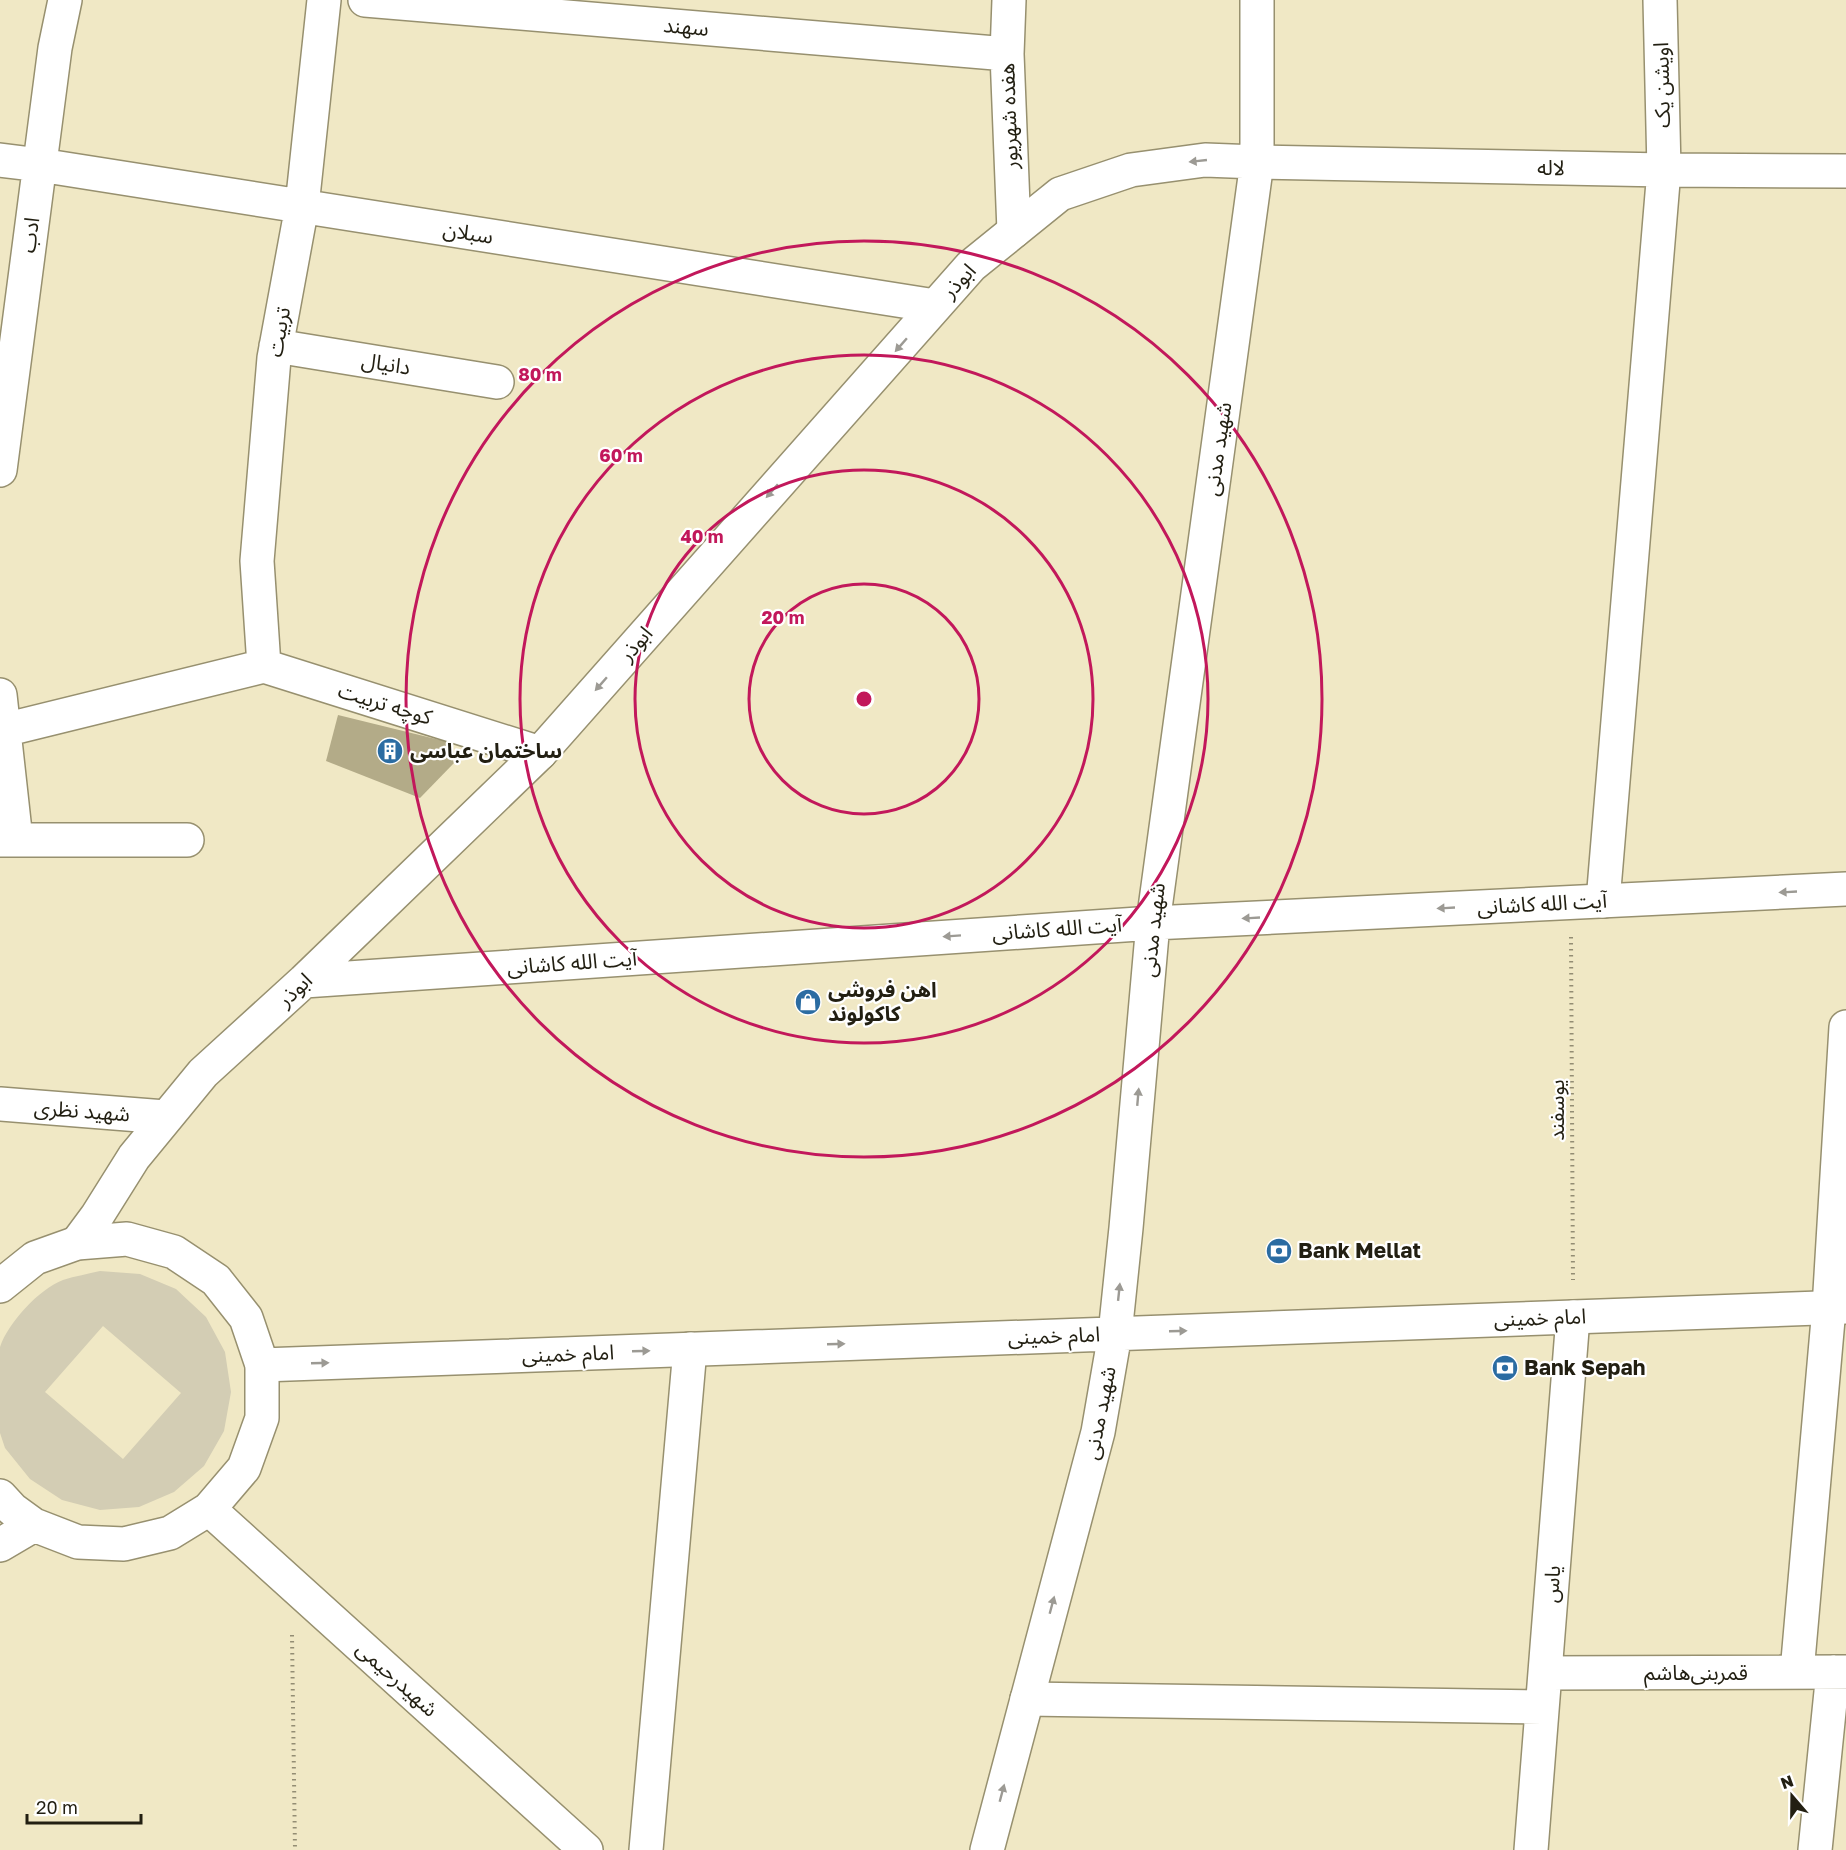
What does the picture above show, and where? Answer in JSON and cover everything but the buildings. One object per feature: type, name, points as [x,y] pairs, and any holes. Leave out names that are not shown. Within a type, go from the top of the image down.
[{"type":"street","name":"ادب","points":[[0,470],[55,48],[65,0]]},
{"type":"street","name":"تربیت","points":[[264,666],[257,561],[276,346],[302,206],[324,0]]},
{"type":"street","name":"سهند","points":[[365,0],[1006,54]]},
{"type":"street","name":"هفده شهریور","points":[[1009,0],[1006,54],[1014,231]]},
{"type":"street","name":"شهید مدنی","points":[[987,1850],[1098,1432],[1115,1334],[1153,922],[1257,162],[1257,0]]},
{"type":"street","name":"اویشن یک","points":[[1603,901],[1664,170],[1660,0]]},
{"type":"street","name":"سبلان","points":[[0,160],[935,306]]},
{"type":"street","name":"ابوذر","points":[[77,1242],[97,1216],[134,1157],[202,1073],[304,981],[540,753],[970,266],[1060,194],[1131,170],[1204,160],[1257,162]]},
{"type":"street","name":"لاله","points":[[1257,162],[1846,171]]},
{"type":"street","name":"دانیال","points":[[276,346],[497,382]]},
{"type":"street","name":"کوچه تربیت","points":[[264,666],[540,753]]},
{"type":"street","points":[[4,730],[264,666]]},
{"type":"street","points":[[0,695],[4,730],[8,840],[187,840]]},
{"type":"street","name":"آیت الله کاشانی","points":[[304,981],[1153,922],[1846,889]]},
{"type":"street","points":[[1797,1672],[1837,1307],[1846,1026]]},
{"type":"street","name":"شهید نظری","points":[[0,1104],[165,1117]]},
{"type":"street","points":[[0,1286],[35,1258],[77,1242],[127,1239],[174,1252],[216,1280],[246,1318],[262,1365],[262,1418],[243,1468],[209,1509],[170,1533],[124,1544],[78,1542],[11,1510],[0,1545]]},
{"type":"street","name":"امام خمینی","points":[[262,1365],[1837,1307]]},
{"type":"street","name":"یاس","points":[[1531,1850],[1573,1317]]},
{"type":"street","points":[[646,1850],[690,1349]]},
{"type":"street","name":"شهیدرحیمی","points":[[209,1509],[586,1850]]},
{"type":"street","points":[[1815,1850],[1840,1672]]},
{"type":"street","name":"قمربنی‌هاشم","points":[[1545,1673],[1840,1672]]},
{"type":"street","points":[[1027,1699],[1542,1707]]},
{"type":"path","name":"یوسفند","points":[[1571,902],[1573,1317]]},
{"type":"path","points":[[291,1583],[295,1850]]},
{"type":"shaded area","points":[[100,1271],[140,1274],[176,1289],[206,1317],[225,1352],[231,1392],[224,1431],[204,1466],[174,1492],[139,1507],[100,1510],[62,1500],[30,1479],[5,1448],[0,1433],[0,1347],[10,1328],[35,1299],[54,1284]],"holes":[[[103,1326],[181,1393],[123,1459],[45,1392]]]},
{"type":"place","name":"ساختمان عباسی","points":[[390,751]]},
{"type":"place","name":"اهن فروشی کاکولوند","points":[[808,1002]]},
{"type":"place","name":"Bank Mellat","points":[[1279,1251]]},
{"type":"place","name":"Bank Sepah","points":[[1505,1368]]}]
